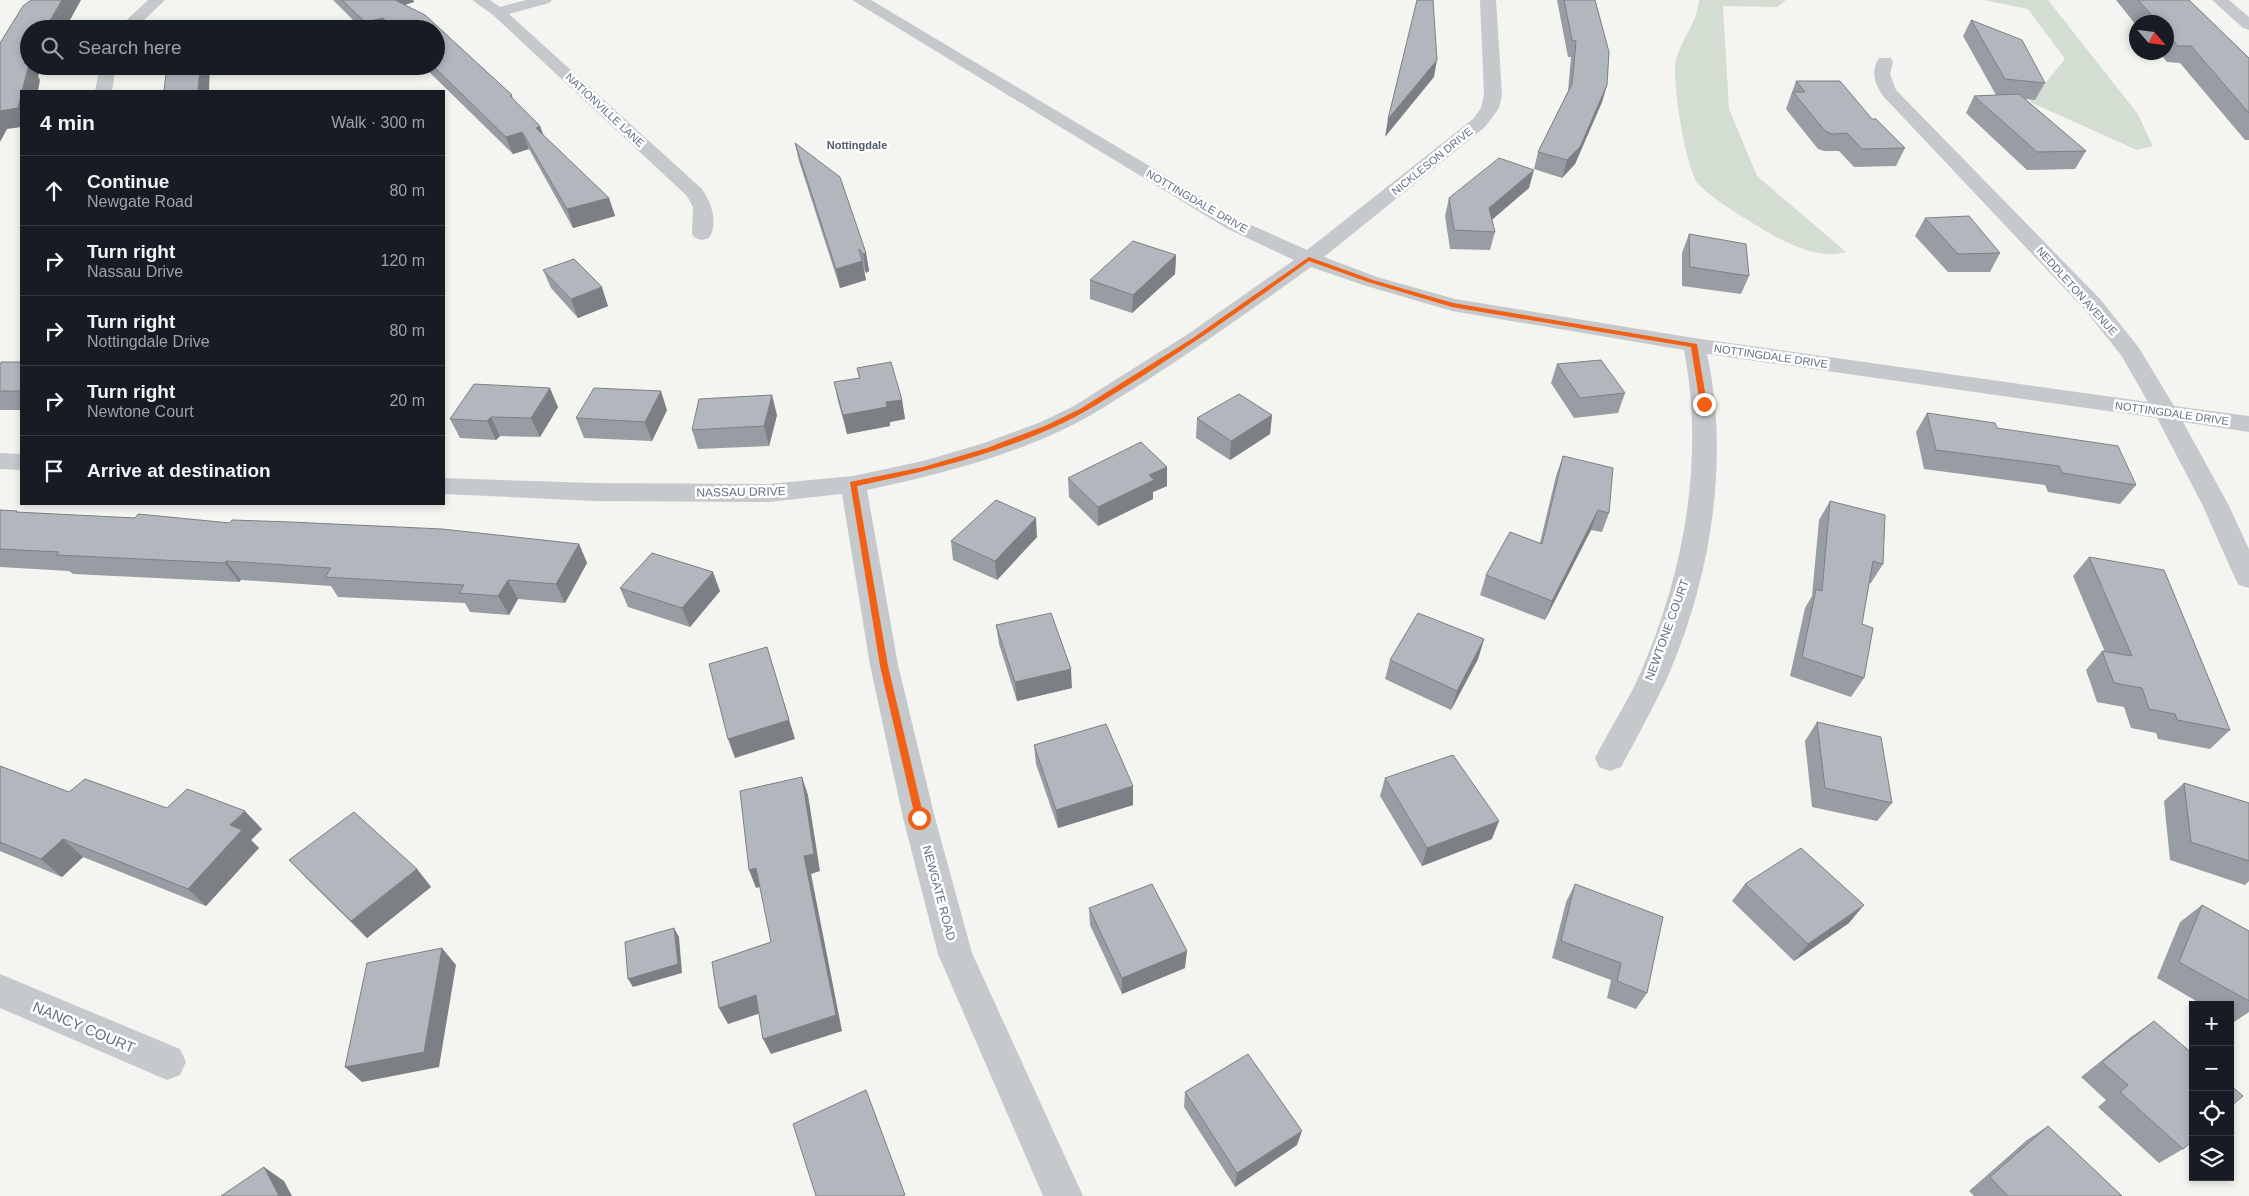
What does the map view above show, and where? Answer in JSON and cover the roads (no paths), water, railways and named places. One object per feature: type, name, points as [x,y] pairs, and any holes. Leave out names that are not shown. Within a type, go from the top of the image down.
[{"type":"street","points":[[135,20],[157,0]]},
{"type":"street","name":"NATIONVILLE LANE","points":[[480,0],[498,12],[695,193],[703,207],[702,234]]},
{"type":"street","points":[[498,12],[544,0]]},
{"type":"street","name":"NOTTINGDALE DRIVE","points":[[860,0],[1233,224],[1309,259],[1370,281],[1452,305],[1694,345],[2249,424]]},
{"type":"street","name":"NICKLESON DRIVE","points":[[1309,259],[1479,123],[1490,108],[1493,95],[1488,0]]},
{"type":"street","points":[[2220,0],[2249,25]]},
{"type":"street","name":"NEDDLETON AVENUE","points":[[1885,62],[1882,70],[1882,79],[1889,92],[2093,305],[2131,353],[2165,411],[2215,504],[2249,578]]},
{"type":"street","points":[[104,90],[107,75]]},
{"type":"street","name":"NASSAU DRIVE","points":[[445,486],[594,492],[768,494],[853,484],[924,469],[990,450],[1049,427],[1082,411],[1196,339],[1309,259]]},
{"type":"street","name":"NEWTONE COURT","points":[[1610,758],[1654,674],[1682,595],[1696,536],[1705,467],[1704,404],[1694,345]]},
{"type":"street","points":[[0,461],[20,462]]},
{"type":"street","name":"NEWGATE ROAD","points":[[853,484],[884,666],[919,818],[955,954],[1063,1196]]},
{"type":"street","name":"NANCY COURT","points":[[0,991],[167,1062]]},
{"type":"district","name":"Nottingdale","points":[[857,145]]}]
